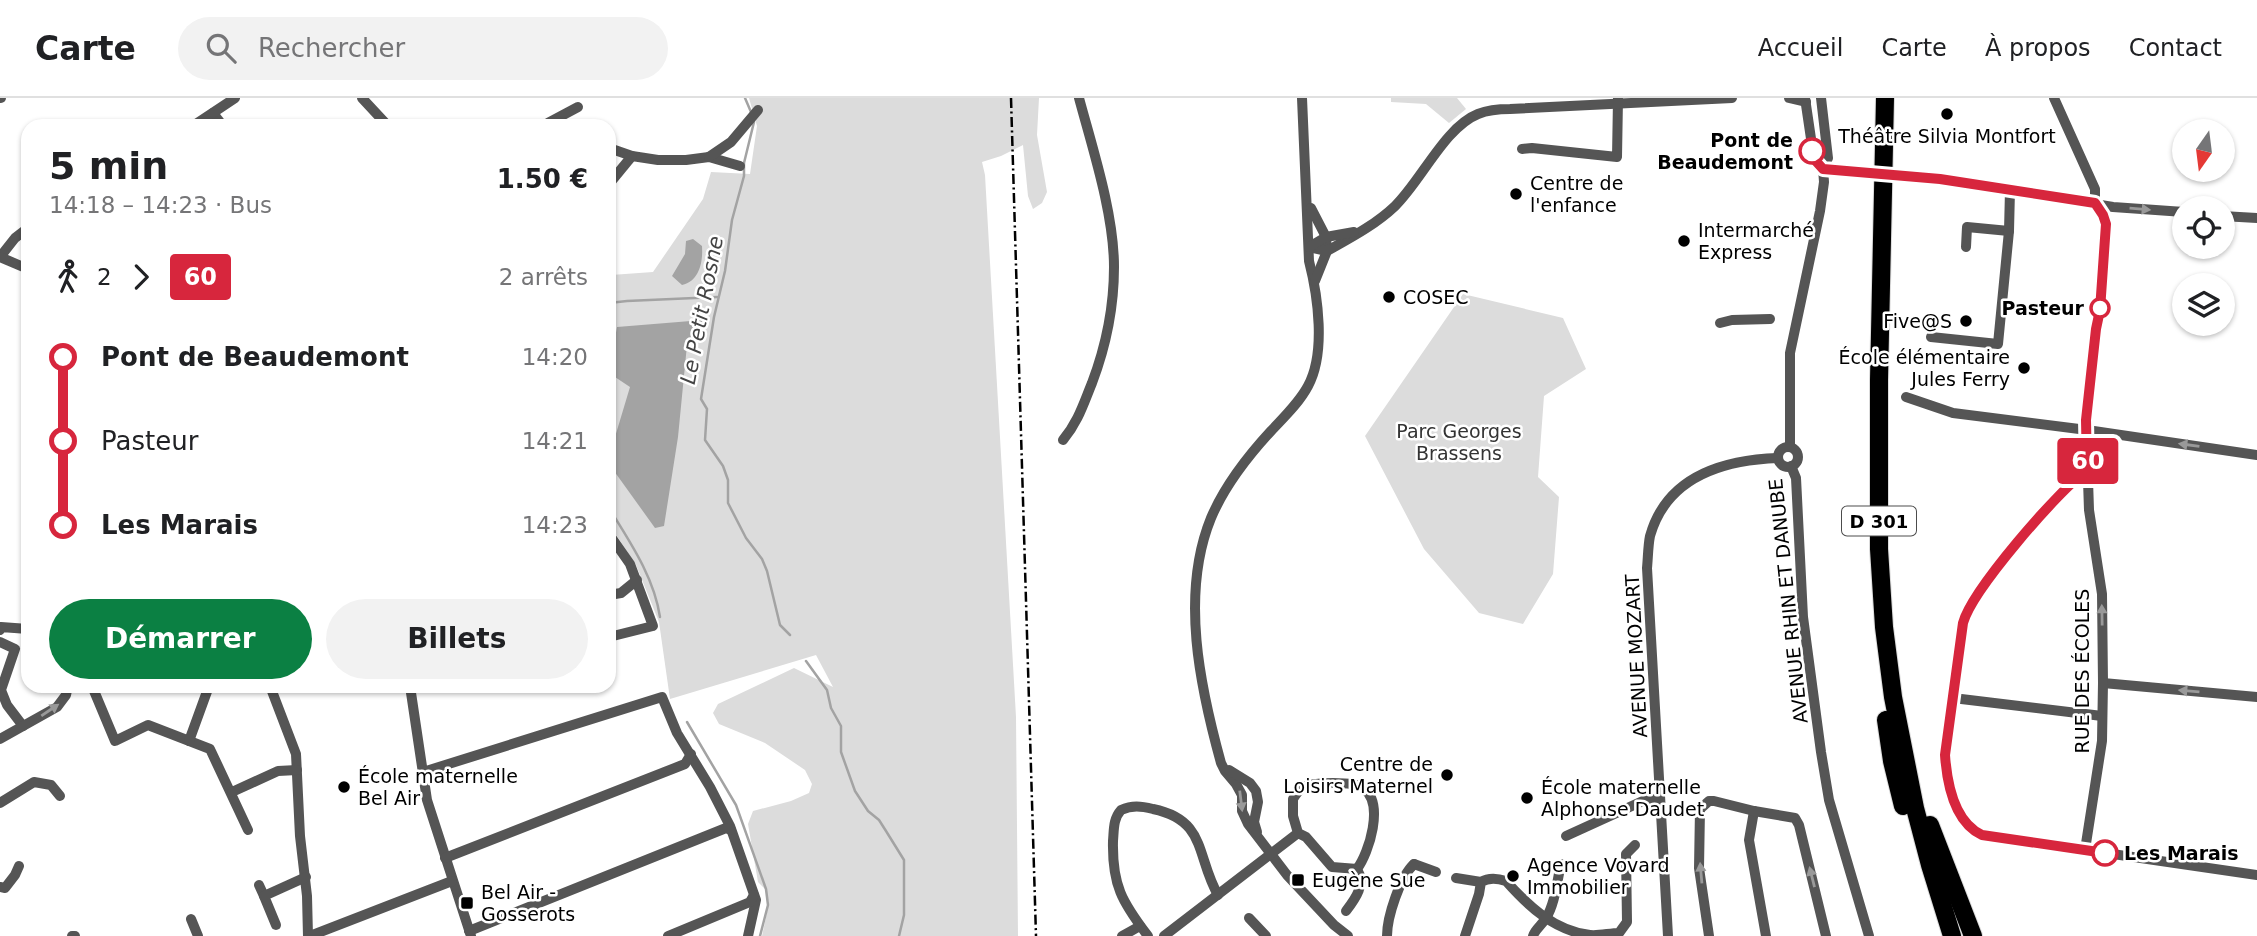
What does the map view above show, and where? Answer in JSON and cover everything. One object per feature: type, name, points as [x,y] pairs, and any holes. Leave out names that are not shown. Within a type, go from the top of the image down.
[{"type":"highway","name":"D 301","points":[[1873,98],[1868,552],[1875,643],[1892,761],[1916,859],[1940,936]]},
{"type":"highway","name":"D 301","points":[[1885,98],[1879,549],[1884,627],[1894,703],[1915,808],[1952,936]]},
{"type":"highway","points":[[1894,703],[1919,795],[1973,936]]},
{"type":"street","points":[[204,119],[235,98]]},
{"type":"street","points":[[362,98],[382,119]]},
{"type":"street","points":[[1063,440],[1076,425],[1103,351],[1110,320],[1114,266],[1107,211],[1079,98]]},
{"type":"street","points":[[1302,98],[1309,261],[1314,281],[1319,346],[1314,374],[1299,400],[1254,449],[1230,481],[1212,516],[1201,552],[1196,596],[1198,653],[1204,701],[1221,763],[1240,789],[1244,818],[1271,855],[1319,910],[1348,936]]},
{"type":"street","points":[[1309,247],[1327,251],[1360,232],[1395,206],[1460,126],[1479,114],[1618,101],[1732,98]]},
{"type":"street","points":[[1789,98],[1807,99],[1814,159],[1823,169],[1940,179],[2113,207],[2172,211]]},
{"type":"street","points":[[1790,447],[1790,353],[1820,211],[1823,169],[1828,158],[1821,98]]},
{"type":"street","name":"RUE DES ÉCOLES","points":[[2054,98],[2095,189],[2095,203],[2106,224],[2100,310],[2086,420],[2089,510],[2102,594],[2103,683],[2099,763],[2085,850]]},
{"type":"street","points":[[1522,149],[1617,157],[1618,101]]},
{"type":"street","points":[[556,119],[578,107]]},
{"type":"street","points":[[709,157],[731,142],[758,110]]},
{"type":"street","points":[[213,113],[218,119]]},
{"type":"street","points":[[616,150],[658,160],[709,157],[740,166]]},
{"type":"street","points":[[616,175],[632,156]]},
{"type":"street","points":[[1931,337],[1998,344],[2009,231],[2010,190]]},
{"type":"street","points":[[1308,201],[1316,222],[1326,237],[1327,251],[1314,281]]},
{"type":"street","points":[[2235,217],[2257,218]]},
{"type":"street","points":[[1966,247],[1968,227],[2009,231]]},
{"type":"street","points":[[1309,247],[1326,237],[1360,232]]},
{"type":"street","points":[[21,233],[0,257],[21,266]]},
{"type":"street","points":[[1720,323],[1770,319]]},
{"type":"street","points":[[1906,397],[1953,413],[2257,455]]},
{"type":"street","points":[[1790,447],[1795,450],[1798,458],[1791,466],[1783,466],[1778,458],[1781,450],[1790,447]]},
{"type":"street","name":"AVENUE MOZART","points":[[1668,936],[1647,568],[1650,538],[1658,517],[1674,493],[1702,473],[1729,463],[1778,458]]},
{"type":"street","name":"AVENUE RHIN ET DANUBE","points":[[1791,466],[1796,478],[1803,617],[1821,752],[1829,800],[1869,936]]},
{"type":"street","points":[[2087,470],[2070,483],[2017,544],[1970,605],[1963,623],[1945,755],[1946,773],[1965,824],[1982,835],[2257,875]]},
{"type":"street","points":[[616,544],[630,564],[653,626],[616,635]]},
{"type":"street","points":[[616,594],[637,580]]},
{"type":"street","points":[[0,631],[1,627],[21,628]]},
{"type":"street","points":[[0,642],[15,649],[1,690],[7,705],[23,726]]},
{"type":"street","points":[[2103,683],[2257,697]]},
{"type":"street","points":[[0,739],[57,707],[66,693]]},
{"type":"street","points":[[95,693],[116,741],[148,725],[209,749],[248,830]]},
{"type":"street","points":[[189,741],[206,693]]},
{"type":"street","points":[[273,693],[296,754],[309,936],[452,881]]},
{"type":"street","points":[[411,693],[427,800],[470,934],[726,828],[731,830]]},
{"type":"street","points":[[423,772],[662,697],[677,733],[710,787],[731,830],[756,900],[748,936]]},
{"type":"street","points":[[1953,698],[2102,716]]},
{"type":"street","points":[[445,858],[685,764],[691,754]]},
{"type":"street","points":[[1221,763],[1234,775],[1250,783],[1256,791],[1258,802],[1254,822],[1260,840]]},
{"type":"street","points":[[232,792],[278,771],[297,770]]},
{"type":"street","points":[[0,803],[34,782],[51,785],[60,796]]},
{"type":"street","points":[[1349,784],[1364,788],[1369,794],[1374,815],[1365,859],[1357,869],[1332,867],[1313,844],[1298,833],[1293,799],[1306,785],[1349,784]]},
{"type":"street","points":[[1566,836],[1645,800],[1660,799]]},
{"type":"street","points":[[1709,936],[1699,868],[1700,809],[1709,801],[1795,818],[1826,936]]},
{"type":"street","points":[[1148,936],[1124,903],[1117,888],[1114,867],[1115,822],[1121,810],[1139,806],[1159,810],[1185,823],[1195,835],[1218,895]]},
{"type":"street","points":[[1754,811],[1749,841],[1766,936]]},
{"type":"street","points":[[1164,936],[1298,833]]},
{"type":"street","points":[[1456,878],[1481,882],[1487,878],[1499,878],[1506,881],[1546,919],[1591,935],[1619,933],[1627,922],[1626,853],[1635,845]]},
{"type":"street","points":[[1387,936],[1387,924],[1413,860],[1436,872]]},
{"type":"street","points":[[1533,936],[1546,919],[1552,905],[1561,864]]},
{"type":"street","points":[[0,887],[5,888],[19,866]]},
{"type":"street","points":[[1346,911],[1360,889],[1361,876],[1357,869]]},
{"type":"street","points":[[276,925],[262,890],[306,877]]},
{"type":"street","points":[[1465,936],[1481,882]]},
{"type":"street","points":[[667,936],[750,902],[754,895]]},
{"type":"street","points":[[1249,918],[1266,936]]},
{"type":"street","points":[[191,919],[198,936]]},
{"type":"street","points":[[1122,936],[1140,926]]},
{"type":"green space","points":[[749,98],[1039,98],[1037,135],[1047,192],[1042,203],[1033,209],[1028,196],[1023,145],[982,162],[985,175],[1016,717],[1018,936],[762,936],[769,903],[765,889],[758,882],[748,824],[753,811],[791,801],[809,793],[812,784],[805,770],[765,743],[719,724],[713,713],[718,704],[794,668],[833,687],[816,655],[670,699],[659,622],[636,565],[616,535],[616,275],[653,272],[703,199],[711,172],[750,174],[757,126]]},
{"type":"green space","points":[[1391,98],[1457,98],[1466,109],[1449,123],[1426,104],[1391,102]]},
{"type":"green space","name":"Parc Georges Brassens","points":[[1463,294],[1563,318],[1586,369],[1544,396],[1538,477],[1559,497],[1553,574],[1523,624],[1479,613],[1424,549],[1365,436]]},
{"type":"shaded area","points":[[693,239],[702,246],[701,264],[697,275],[682,285],[672,276],[685,254],[686,241]]},
{"type":"shaded area","points":[[703,320],[687,345],[678,437],[664,526],[655,528],[616,474],[616,434],[630,387],[616,378],[617,327]]},
{"type":"waterway","name":"Le Petit Rosne","points":[[745,98],[751,112]]},
{"type":"waterway","name":"Le Petit Rosne","points":[[754,122],[732,220],[701,399],[707,409],[705,440],[723,466],[728,480],[728,503],[746,538],[762,559],[780,625],[790,635]]},
{"type":"waterway","points":[[616,302],[717,297]]},
{"type":"waterway","points":[[616,519],[647,574],[660,617]]},
{"type":"waterway","name":"Le Petit Rosne","points":[[806,661],[827,690],[831,708],[841,726],[841,752],[855,791],[868,811],[879,820],[904,860],[904,915],[899,936]]},
{"type":"waterway","name":"Le Petit Rosne","points":[[687,722],[736,805],[766,889],[768,905],[760,936]]},
{"type":"railway","points":[[1011,98],[1036,936]]},
{"type":"bus line","name":"60","points":[[1812,151],[1814,159],[1823,169],[1940,179],[2095,203],[2103,215],[2106,224],[2104,266],[2086,420],[2087,470],[2070,483],[2017,544],[1965,614],[1945,755],[1946,773],[1952,794],[1965,824],[1972,831],[1982,835],[2105,853]]},
{"type":"place","name":"Théâtre Silvia Montfort","points":[[1947,114]]},
{"type":"place","name":"Pont de Beaudemont","points":[[1812,151]]},
{"type":"place","name":"Centre de l'enfance","points":[[1516,194]]},
{"type":"place","name":"Intermarché Express","points":[[1684,241]]},
{"type":"place","name":"COSEC","points":[[1389,297]]},
{"type":"place","name":"Pasteur","points":[[2100,308]]},
{"type":"place","name":"Five@S","points":[[1966,321]]},
{"type":"place","name":"École élémentaire Jules Ferry","points":[[2024,368]]},
{"type":"place","name":"Centre de Loisirs Maternel","points":[[1447,775]]},
{"type":"place","name":"École maternelle Bel Air","points":[[344,787]]},
{"type":"place","name":"École maternelle Alphonse Daudet","points":[[1527,798]]},
{"type":"place","name":"Les Marais","points":[[2105,853]]},
{"type":"place","name":"Agence Vovard Immobilier","points":[[1513,876]]},
{"type":"place","name":"Eugène Sue","points":[[1298,880]]},
{"type":"place","name":"Bel Air - Gosserots","points":[[467,903]]}]
